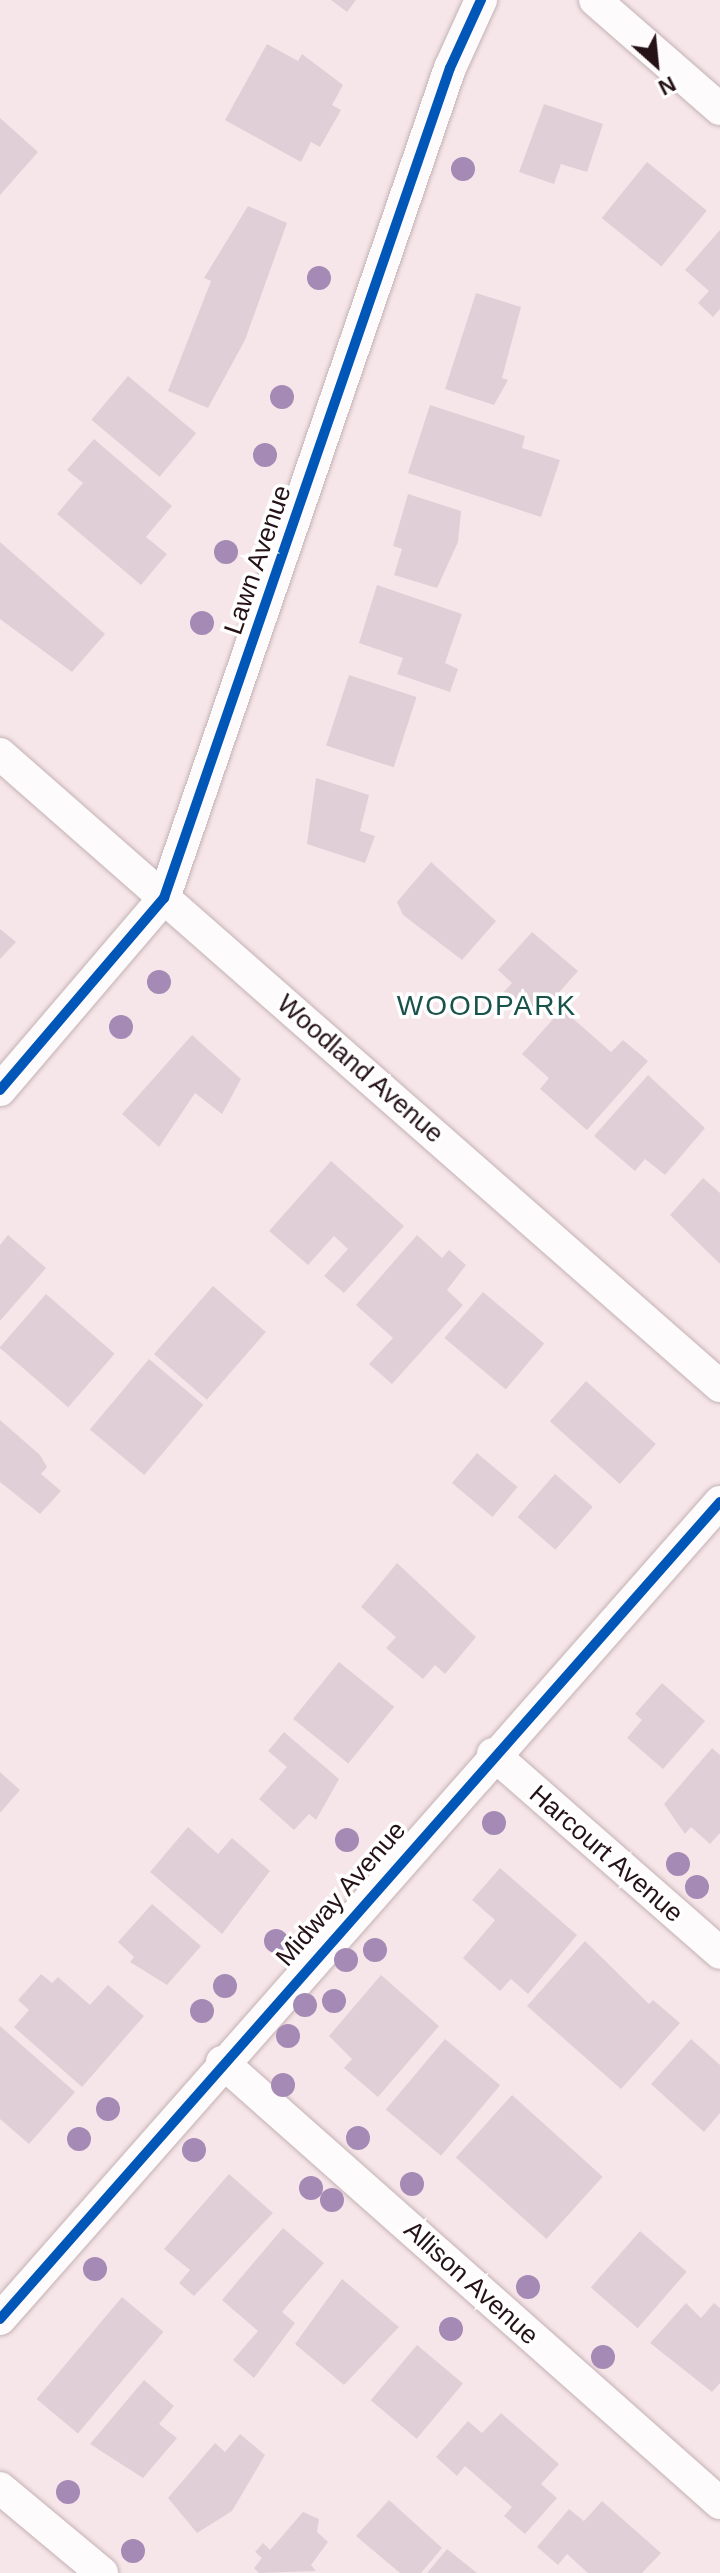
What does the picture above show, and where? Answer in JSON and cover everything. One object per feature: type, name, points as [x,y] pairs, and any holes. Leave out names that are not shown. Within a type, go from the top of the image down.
[{"type":"street","name":"Lawn Avenue","points":[[0,1090],[164,898],[450,68],[481,0]]},
{"type":"street","points":[[595,0],[720,109]]},
{"type":"street","name":"Woodland Avenue","points":[[0,754],[720,1386]]},
{"type":"street","name":"Midway Avenue","points":[[0,2319],[493,1754],[720,1502]]},
{"type":"street","name":"Harcourt Avenue","points":[[493,1754],[720,1953]]},
{"type":"street","name":"Allison Avenue","points":[[222,2062],[720,2503]]},
{"type":"street","points":[[0,2488],[102,2573]]},
{"type":"building","points":[[331,0],[356,0],[347,12]]},
{"type":"building","points":[[267,44],[298,61],[302,54],[343,85],[332,105],[341,110],[320,147],[311,142],[301,162],[225,120]]},
{"type":"building","points":[[544,104],[603,124],[587,172],[561,164],[554,184],[519,172]]},
{"type":"building","points":[[0,118],[38,152],[0,195]]},
{"type":"building","points":[[647,162],[707,210],[662,266],[602,218]]},
{"type":"building","points":[[248,206],[287,223],[245,340],[208,408],[168,391],[211,281],[204,278]]},
{"type":"building","points":[[720,230],[720,309],[713,317],[698,303],[709,291],[685,270]]},
{"type":"building","points":[[476,293],[521,307],[502,378],[508,380],[494,405],[445,389]]},
{"type":"building","points":[[128,376],[196,433],[160,477],[91,420]]},
{"type":"building","points":[[430,405],[525,436],[522,448],[560,460],[541,517],[408,473]]},
{"type":"building","points":[[94,439],[172,506],[146,537],[167,554],[141,585],[57,514],[83,483],[67,470]]},
{"type":"building","points":[[408,494],[461,511],[458,542],[437,588],[394,575],[402,549],[393,546]]},
{"type":"building","points":[[0,542],[105,634],[72,672],[0,619]]},
{"type":"building","points":[[377,585],[462,614],[445,663],[458,669],[450,692],[397,674],[403,658],[359,643]]},
{"type":"building","points":[[349,675],[417,697],[394,767],[326,745]]},
{"type":"building","points":[[316,778],[369,795],[360,831],[375,836],[365,863],[307,844]]},
{"type":"building","points":[[431,862],[496,921],[462,960],[403,915],[397,902]]},
{"type":"building","points":[[0,929],[16,942],[0,959]]},
{"type":"building","points":[[532,932],[578,971],[539,1015],[503,993],[512,983],[498,970]]},
{"type":"building","points":[[562,1009],[611,1052],[623,1040],[648,1061],[587,1130],[540,1089],[549,1078],[522,1054]]},
{"type":"building","points":[[192,1035],[241,1079],[222,1114],[195,1093],[159,1147],[122,1114]]},
{"type":"building","points":[[648,1075],[705,1128],[665,1175],[645,1159],[635,1171],[594,1136]]},
{"type":"building","points":[[331,1161],[404,1226],[344,1293],[324,1276],[348,1249],[334,1236],[308,1265],[269,1231]]},
{"type":"building","points":[[703,1178],[720,1193],[720,1264],[670,1215]]},
{"type":"building","points":[[8,1235],[46,1268],[0,1321],[0,1245]]},
{"type":"building","points":[[417,1235],[442,1258],[449,1250],[466,1265],[447,1290],[463,1305],[392,1384],[369,1364],[393,1338],[356,1305]]},
{"type":"building","points":[[213,1286],[266,1332],[207,1400],[154,1354]]},
{"type":"building","points":[[483,1292],[544,1343],[506,1389],[444,1338]]},
{"type":"building","points":[[46,1294],[115,1354],[68,1407],[0,1348]]},
{"type":"building","points":[[149,1359],[203,1405],[144,1475],[90,1429]]},
{"type":"building","points":[[586,1381],[656,1444],[620,1484],[550,1421]]},
{"type":"building","points":[[0,1420],[40,1455],[47,1467],[41,1474],[61,1491],[40,1514],[0,1482]]},
{"type":"building","points":[[477,1453],[518,1487],[493,1517],[452,1483]]},
{"type":"building","points":[[555,1474],[593,1507],[555,1550],[518,1517]]},
{"type":"building","points":[[397,1563],[476,1637],[445,1674],[435,1665],[423,1679],[386,1648],[396,1637],[361,1607]]},
{"type":"building","points":[[339,1662],[394,1707],[348,1763],[293,1719]]},
{"type":"building","points":[[662,1683],[705,1721],[663,1769],[627,1738],[642,1720],[635,1714]]},
{"type":"building","points":[[284,1732],[339,1779],[316,1820],[309,1814],[294,1830],[259,1799],[287,1767],[268,1751]]},
{"type":"building","points":[[712,1748],[720,1755],[720,1833],[710,1844],[691,1827],[685,1834],[664,1804]]},
{"type":"building","points":[[0,1772],[20,1790],[0,1813]]},
{"type":"building","points":[[188,1827],[218,1854],[232,1838],[270,1871],[222,1934],[150,1872]]},
{"type":"building","points":[[500,1868],[577,1935],[528,1994],[511,1979],[500,1991],[463,1958],[495,1920],[472,1900]]},
{"type":"building","points":[[152,1904],[201,1946],[167,1985],[130,1962],[134,1957],[118,1942]]},
{"type":"building","points":[[585,1941],[649,2004],[653,2000],[680,2023],[621,2089],[527,2006]]},
{"type":"building","points":[[41,1974],[52,1983],[58,1977],[90,2005],[108,1985],[144,2016],[82,2087],[14,2027],[29,2010],[18,2000]]},
{"type":"building","points":[[381,1975],[439,2026],[378,2097],[344,2068],[352,2059],[329,2036]]},
{"type":"building","points":[[0,2026],[75,2092],[29,2144],[0,2119]]},
{"type":"building","points":[[445,2039],[500,2085],[441,2156],[386,2109]]},
{"type":"building","points":[[691,2039],[720,2065],[720,2113],[704,2132],[651,2084]]},
{"type":"building","points":[[512,2095],[603,2177],[546,2239],[456,2157]]},
{"type":"building","points":[[229,2174],[273,2213],[194,2296],[179,2283],[190,2270],[164,2249]]},
{"type":"building","points":[[283,2228],[324,2263],[282,2312],[295,2323],[254,2378],[233,2360],[258,2331],[222,2300]]},
{"type":"building","points":[[640,2231],[687,2272],[638,2328],[591,2288]]},
{"type":"building","points":[[342,2279],[399,2327],[344,2385],[295,2344]]},
{"type":"building","points":[[122,2297],[163,2332],[78,2434],[37,2399]]},
{"type":"building","points":[[686,2303],[701,2318],[714,2303],[720,2308],[720,2383],[712,2392],[650,2343]]},
{"type":"building","points":[[417,2345],[463,2384],[417,2439],[371,2400]]},
{"type":"building","points":[[144,2380],[174,2406],[159,2424],[177,2438],[143,2478],[90,2444]]},
{"type":"building","points":[[501,2413],[559,2464],[541,2484],[557,2498],[525,2534],[504,2516],[512,2507],[465,2466],[457,2476],[436,2457],[468,2421],[482,2433]]},
{"type":"building","points":[[240,2434],[265,2455],[232,2511],[197,2533],[168,2498],[215,2443],[225,2452]]},
{"type":"building","points":[[389,2500],[442,2548],[421,2573],[400,2573],[356,2536]]},
{"type":"building","points":[[602,2501],[661,2553],[642,2573],[588,2573],[567,2554],[558,2565],[537,2547],[569,2509],[584,2521]]},
{"type":"building","points":[[303,2512],[319,2519],[317,2532],[328,2542],[311,2565],[316,2571],[259,2573],[254,2568],[262,2558],[255,2552],[263,2543],[270,2550]]},
{"type":"building","points":[[447,2549],[477,2573],[427,2573]]},
{"type":"cycle path","points":[[0,1090],[164,898],[450,68],[481,0]]},
{"type":"cycle path","points":[[0,2319],[720,1502]]},
{"type":"district","name":"WOODPARK","points":[[487,1006]]}]
